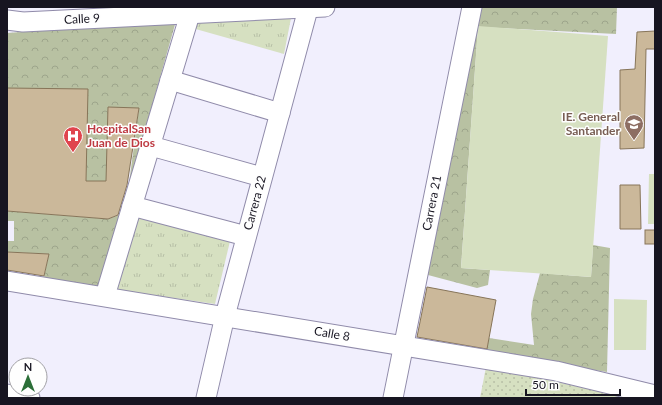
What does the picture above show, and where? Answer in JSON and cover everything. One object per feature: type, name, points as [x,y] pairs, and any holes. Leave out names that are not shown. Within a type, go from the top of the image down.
[{"type":"street","name":"Carrera 21","points":[[392,398],[472,7]]},
{"type":"street","name":"Calle 9","points":[[7,20],[23,22],[316,8]]},
{"type":"street","name":"Carrera 22","points":[[206,398],[225,316],[280,113],[316,8]]},
{"type":"street","points":[[105,296],[190,14]]},
{"type":"street","points":[[170,80],[280,113]]},
{"type":"street","points":[[151,146],[262,177]]},
{"type":"street","points":[[132,206],[246,236]]},
{"type":"street","name":"Calle 8","points":[[7,280],[556,371],[655,395]]},
{"type":"street","points":[[7,394],[30,398]]},
{"type":"green space","points":[[478,7],[617,7],[616,34],[478,27],[461,268],[490,270],[488,285],[477,288],[428,275]]},
{"type":"green space","points":[[291,18],[284,54],[192,28],[196,20]]},
{"type":"green space","name":"HospitalSan Juan de Dios","points":[[176,21],[128,191],[139,108],[106,181],[7,181],[7,33]]},
{"type":"green space","points":[[478,26],[608,36],[591,277],[461,268]]},
{"type":"green space","points":[[649,174],[655,174],[655,224],[648,224]]},
{"type":"green space","points":[[7,211],[108,219],[122,214],[99,291],[44,277],[49,254],[7,252],[7,241],[14,241],[14,221],[7,221]]},
{"type":"green space","points":[[135,217],[231,237],[215,304],[112,289]]},
{"type":"green space","points":[[593,245],[610,248],[607,372],[486,353],[489,338],[534,345],[531,314],[533,299],[540,273],[591,277]]},
{"type":"green space","points":[[614,299],[647,300],[646,350],[614,350]]},
{"type":"green space","points":[[486,367],[632,398],[480,398]]},
{"type":"building","points":[[655,31],[655,49],[646,49],[644,148],[620,149],[620,70],[635,69],[637,32]]},
{"type":"building","points":[[7,88],[88,89],[86,181],[106,181],[108,107],[139,108],[127,185],[118,215],[108,219],[7,211]]},
{"type":"building","points":[[620,185],[640,185],[641,229],[620,229]]},
{"type":"building","points":[[645,230],[655,230],[655,244],[645,244]]},
{"type":"building","points":[[7,252],[49,254],[44,276],[7,270]]},
{"type":"building","points":[[427,287],[496,300],[487,349],[417,337]]},
{"type":"place","name":"IE. General Santander","points":[[634,141]]},
{"type":"place","name":"HospitalSan Juan de Dios","points":[[73,153]]}]
